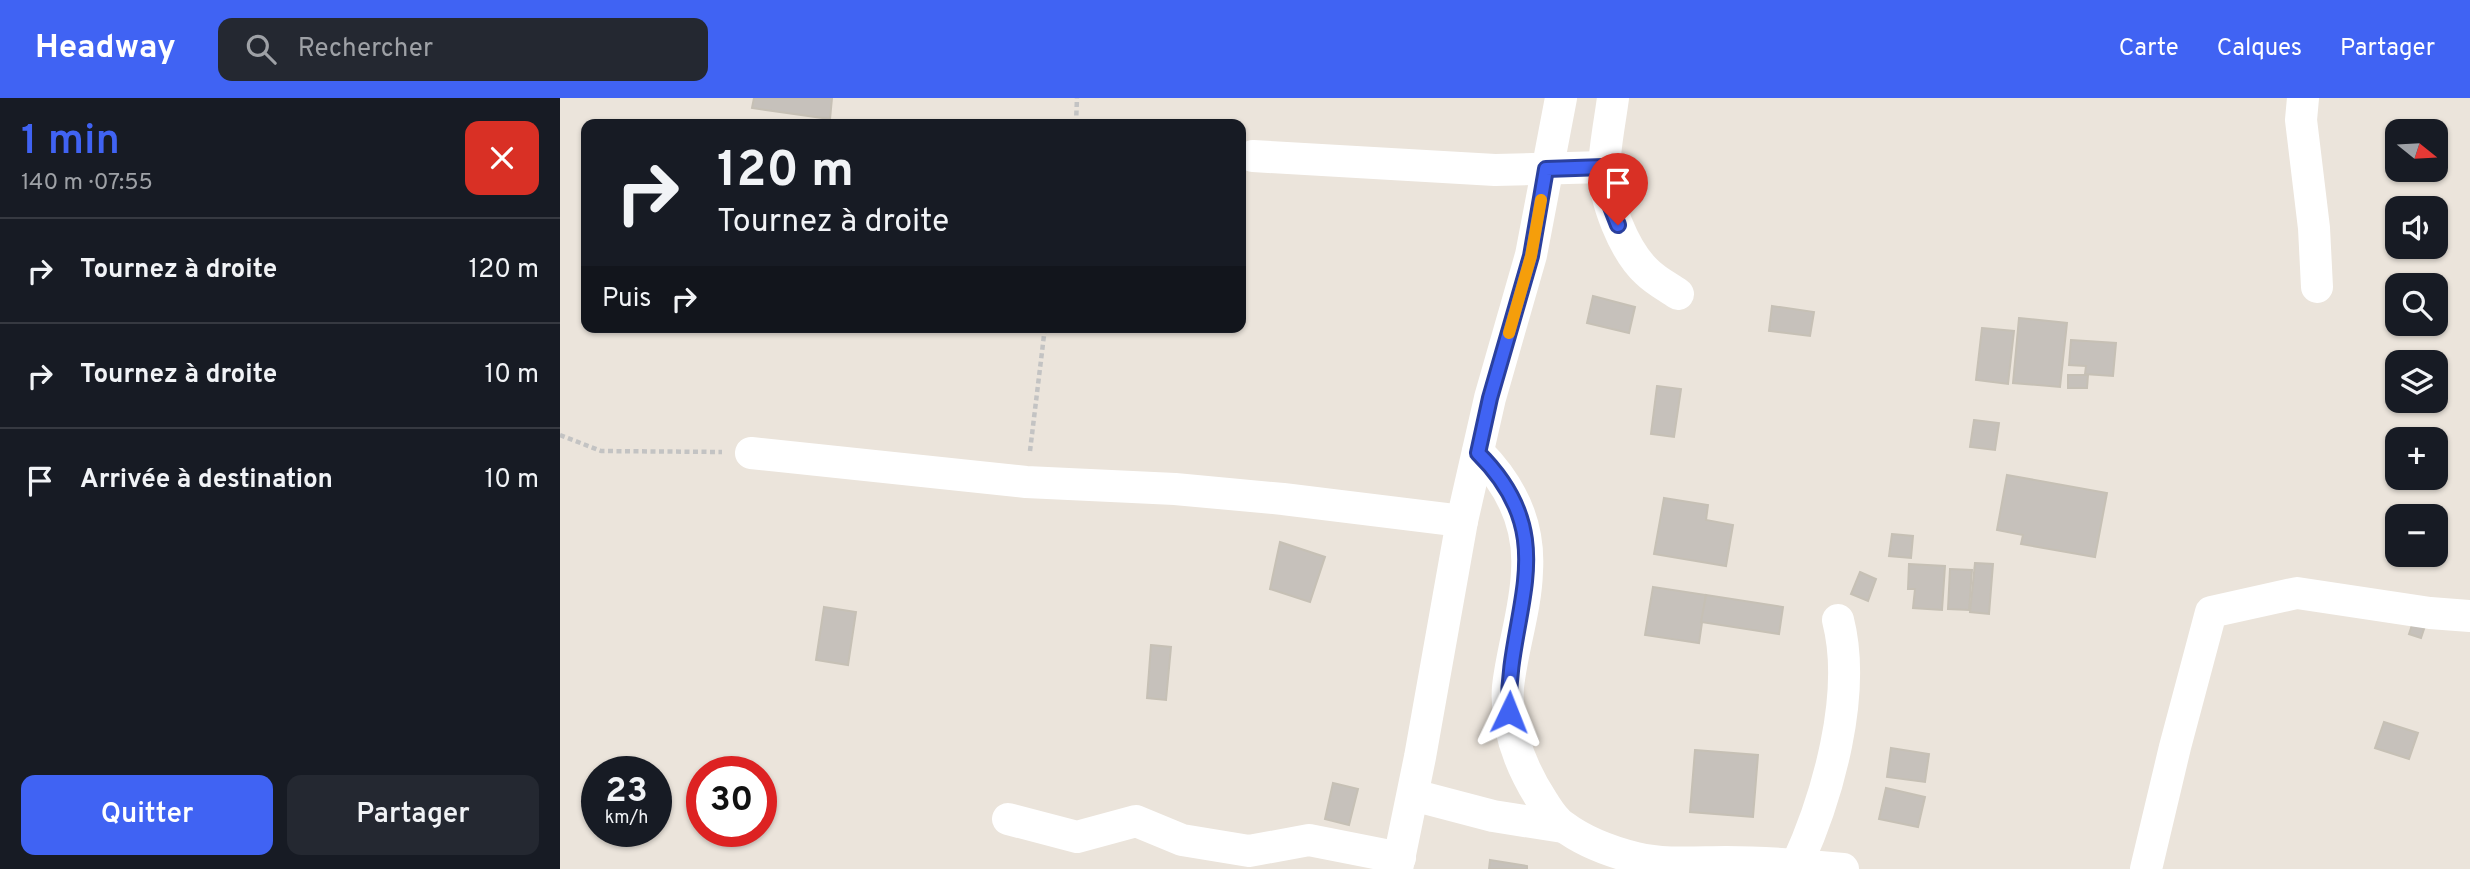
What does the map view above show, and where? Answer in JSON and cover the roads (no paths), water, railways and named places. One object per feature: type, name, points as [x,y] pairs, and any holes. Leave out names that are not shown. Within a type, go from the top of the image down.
[{"type":"street","points":[[1008,819],[1077,837],[1136,821],[1182,840],[1249,851],[1308,840],[1399,863],[1462,521],[1490,398],[1531,256],[1561,98]]},
{"type":"street","points":[[1613,98],[1604,167],[1609,202],[1627,243],[1649,275],[1678,294]]},
{"type":"street","points":[[2303,98],[2301,120],[2314,228],[2317,287]]},
{"type":"street","points":[[1254,156],[1495,170],[1604,167]]},
{"type":"street","points":[[751,453],[1026,482],[1175,489],[1270,498],[1462,521]]},
{"type":"street","points":[[1478,453],[1497,472],[1511,492],[1525,538],[1527,571],[1508,690],[1517,756],[1539,797],[1563,827]]},
{"type":"street","points":[[2146,869],[2211,612],[2297,593],[2430,613],[2470,616]]},
{"type":"street","points":[[1797,864],[1819,810],[1836,745],[1843,672],[1843,646],[1838,620]]},
{"type":"street","points":[[1413,796],[1493,816],[1563,827],[1603,847],[1638,858],[1672,862],[1797,864],[1843,869]]}]
